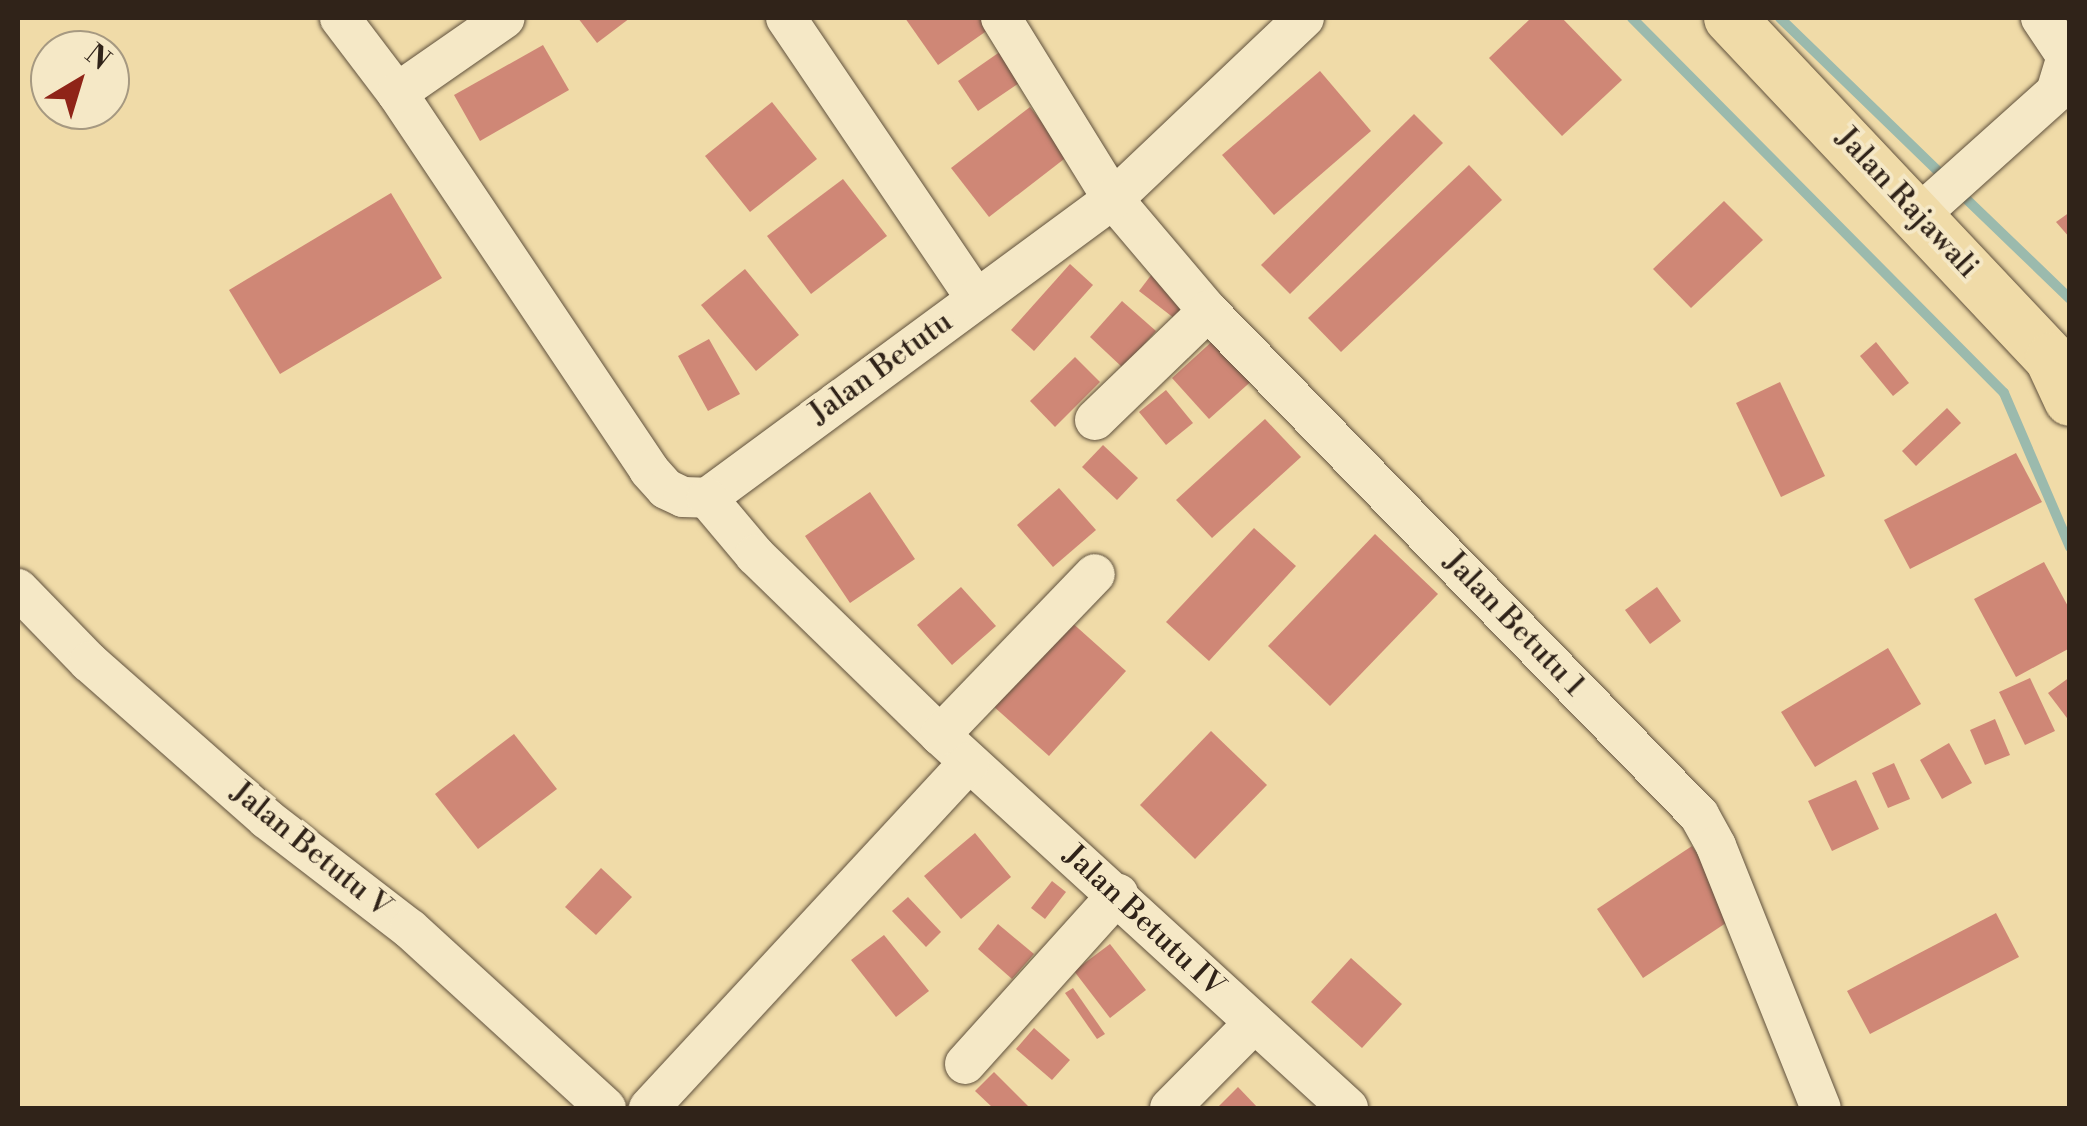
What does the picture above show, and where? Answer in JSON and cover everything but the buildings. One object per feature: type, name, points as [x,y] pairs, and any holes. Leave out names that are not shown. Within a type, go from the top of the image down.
[{"type":"main road","name":"Jalan Rajawali","points":[[1730,18],[2063,368]]},
{"type":"street","points":[[340,18],[397,93],[649,470],[666,489],[684,497],[707,498],[755,555],[940,735],[1095,574]]},
{"type":"street","points":[[397,93],[505,18]]},
{"type":"street","points":[[786,18],[976,299]]},
{"type":"street","name":"Jalan Betutu 1","points":[[1001,18],[1113,200],[1208,311],[1699,815],[1716,846],[1821,1108]]},
{"type":"street","name":"Jalan Betutu","points":[[707,498],[1113,200],[1304,18]]},
{"type":"street","points":[[1919,215],[2056,92],[2068,57],[2041,18]]},
{"type":"street","points":[[1095,420],[1208,311]]},
{"type":"street","name":"Jalan Betutu V","points":[[18,589],[89,662],[279,829],[410,929],[606,1108]]},
{"type":"street","name":"Jalan Betutu IV","points":[[940,735],[1348,1108]]},
{"type":"street","points":[[648,1108],[970,762]]},
{"type":"street","points":[[965,1064],[1118,894]]},
{"type":"street","points":[[1170,1108],[1254,1023]]},
{"type":"waterway","points":[[1632,18],[2004,393],[2070,547]]},
{"type":"waterway","points":[[1780,18],[1947,180]]},
{"type":"waterway","points":[[1959,192],[2070,299]]}]
